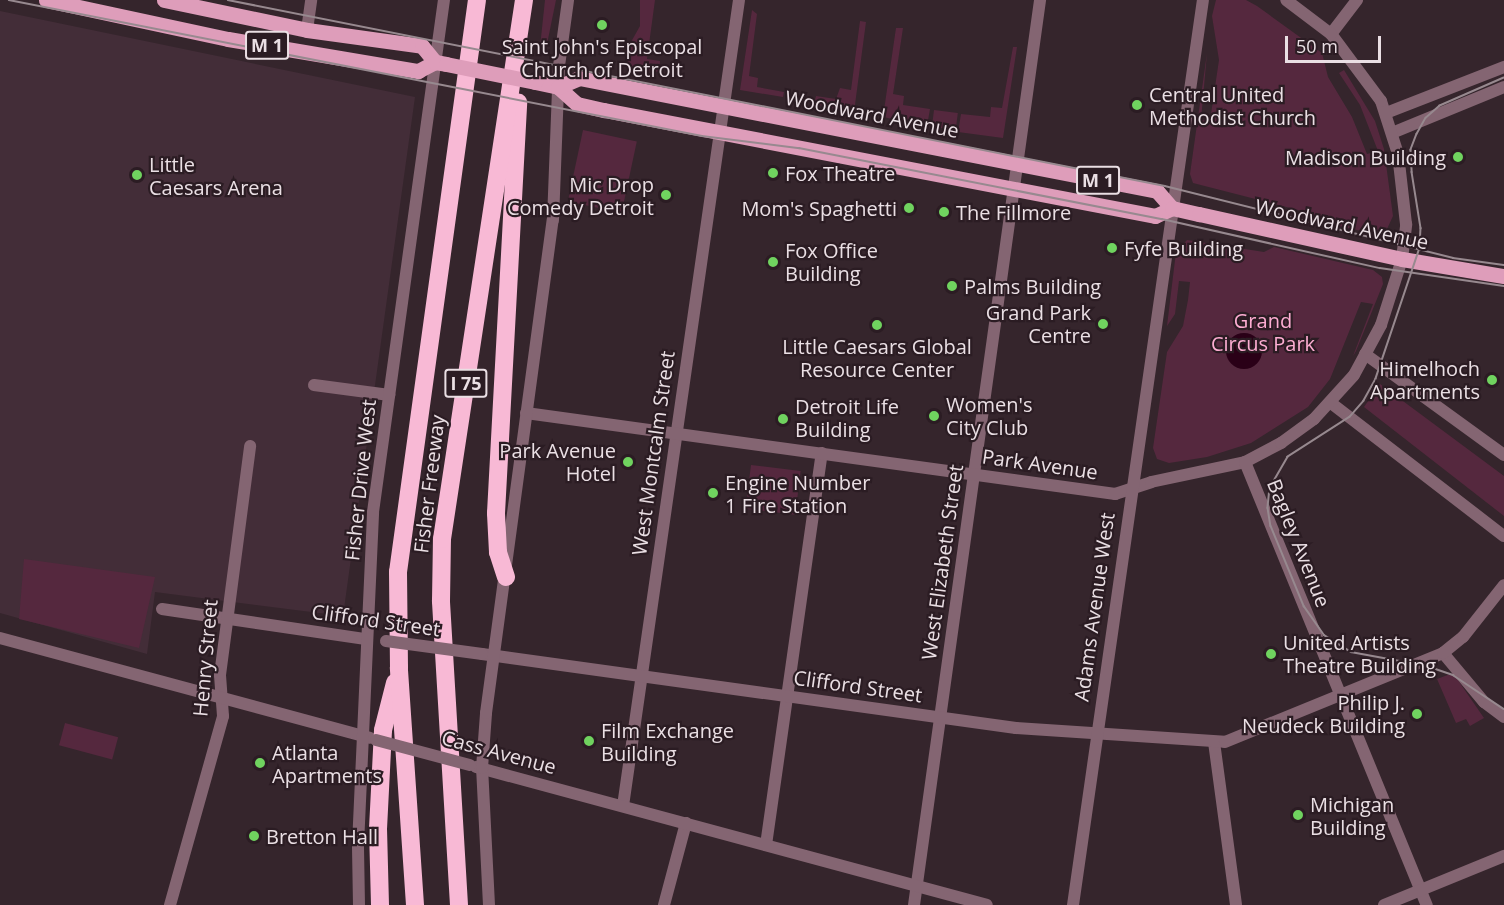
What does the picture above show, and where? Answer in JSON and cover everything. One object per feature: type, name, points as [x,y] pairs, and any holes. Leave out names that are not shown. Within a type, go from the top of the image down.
[{"type":"highway","name":"Fisher Freeway","points":[[415,905],[399,668],[399,561],[477,0]]},
{"type":"highway","name":"Fisher Freeway","points":[[459,905],[441,601],[442,539],[524,0]]},
{"type":"highway","points":[[506,576],[498,552],[496,513],[518,147],[519,40]]},
{"type":"highway","points":[[380,905],[378,829],[384,730],[399,668]]},
{"type":"main road","name":"Woodward Avenue","points":[[46,0],[228,39],[418,71],[440,63],[558,87],[577,104],[1155,216],[1172,208]]},
{"type":"main road","name":"Woodward Avenue","points":[[164,0],[307,30],[422,46],[440,63]]},
{"type":"main road","name":"Woodward Avenue","points":[[558,87],[579,78],[1157,191],[1172,208],[1402,260],[1504,276]]},
{"type":"street","points":[[307,30],[311,0]]},
{"type":"street","name":"Fisher Drive West","points":[[359,905],[358,845],[370,738],[366,639],[373,512],[440,63],[444,0]]},
{"type":"street","points":[[489,905],[476,767],[488,655],[506,576],[553,219],[558,87],[568,0]]},
{"type":"street","name":"West Montcalm Street","points":[[623,806],[674,433],[739,0]]},
{"type":"street","name":"West Elizabeth Street","points":[[915,905],[1012,189],[1040,0]]},
{"type":"street","name":"Adams Avenue West","points":[[1073,905],[1203,0]]},
{"type":"street","points":[[1331,33],[1357,0]]},
{"type":"street","name":"Park Avenue","points":[[526,413],[1116,494],[1132,488],[1245,462],[1281,443],[1331,403],[1365,354],[1381,325],[1402,260],[1406,224],[1392,133],[1386,113],[1368,79],[1331,33],[1290,1]]},
{"type":"street","points":[[1386,113],[1504,67]]},
{"type":"street","points":[[1392,133],[1504,87]]},
{"type":"street","points":[[1365,354],[1504,455]]},
{"type":"street","points":[[314,385],[389,395]]},
{"type":"street","points":[[1331,403],[1504,536]]},
{"type":"street","name":"Henry Street","points":[[170,905],[223,716],[220,675],[250,446]]},
{"type":"street","points":[[766,844],[822,453]]},
{"type":"street","name":"Bagley Avenue","points":[[1245,462],[1427,905]]},
{"type":"street","name":"Clifford Street","points":[[162,609],[227,620],[787,695],[940,718],[1096,735],[1214,742],[1238,737],[1443,653],[1463,638],[1504,585]]},
{"type":"street","name":"Cass Avenue","points":[[0,638],[987,905]]},
{"type":"street","points":[[1443,653],[1484,702],[1504,717]]},
{"type":"street","points":[[1214,742],[1236,905]]},
{"type":"street","points":[[664,905],[686,823]]},
{"type":"street","points":[[1384,905],[1504,856]]},
{"type":"shaded area","points":[[0,11],[415,97],[343,616],[155,592],[147,654],[0,613]]},
{"type":"shaded area","points":[[1244,333],[1257,338],[1262,351],[1257,364],[1244,369],[1231,364],[1226,351],[1231,338]]},
{"type":"green space","points":[[545,0],[556,0],[546,49],[540,47]]},
{"type":"green space","points":[[640,0],[655,0],[647,59],[660,61],[659,72],[627,66],[631,42],[640,26]]},
{"type":"green space","points":[[1216,0],[1246,0],[1322,53],[1328,77],[1352,117],[1367,154],[1378,151],[1360,105],[1339,73],[1344,70],[1375,121],[1384,149],[1393,216],[1387,229],[1375,234],[1308,219],[1302,211],[1193,183],[1190,174],[1207,53],[1201,120],[1210,121],[1219,60],[1212,16]]},
{"type":"green space","points":[[752,10],[757,14],[749,76],[758,78],[757,87],[784,92],[783,97],[740,90]]},
{"type":"green space","points":[[860,21],[866,22],[854,112],[814,104],[816,96],[836,99],[840,88],[851,90]]},
{"type":"green space","points":[[896,28],[903,28],[893,94],[904,96],[903,105],[930,109],[927,126],[883,117]]},
{"type":"green space","points":[[1013,47],[1017,47],[1003,138],[958,132],[961,114],[990,117],[991,107],[1002,108]]},
{"type":"green space","points":[[934,110],[958,113],[956,130],[932,127]]},
{"type":"green space","points":[[583,130],[637,141],[622,213],[568,201]]},
{"type":"green space","name":"Grand Circus Park","points":[[1187,240],[1264,252],[1274,247],[1373,270],[1382,277],[1383,284],[1353,356],[1373,304],[1361,302],[1330,379],[1308,407],[1251,443],[1207,457],[1169,463],[1157,459],[1153,448],[1167,352],[1183,326],[1188,300],[1190,282],[1179,281],[1175,314],[1167,326],[1176,252]]},
{"type":"green space","points":[[1380,384],[1504,476],[1504,516],[1364,407]]},
{"type":"green space","points":[[751,465],[801,471],[795,515],[746,509]]},
{"type":"green space","points":[[24,559],[155,577],[139,648],[19,619]]},
{"type":"green space","points":[[1453,673],[1484,718],[1470,726],[1466,719],[1456,723],[1437,679]]},
{"type":"green space","points":[[65,723],[118,737],[112,759],[59,745]]},
{"type":"tram line","points":[[9,0],[702,136],[799,148],[1162,219],[1380,268],[1504,286]]},
{"type":"tram line","points":[[228,0],[1165,186],[1453,258],[1504,265]]},
{"type":"tram line","points":[[1504,78],[1440,106],[1426,118],[1417,134],[1411,150],[1412,172],[1421,228],[1420,248],[1376,379],[1364,401],[1350,417],[1288,457],[1270,488],[1268,508],[1271,526],[1304,606],[1324,635],[1351,652],[1427,666],[1453,675],[1504,709]]},
{"type":"place","name":"Saint John's Episcopal Church of Detroit","points":[[602,25]]},
{"type":"place","name":"Central United Methodist Church","points":[[1137,105]]},
{"type":"place","name":"Madison Building","points":[[1458,157]]},
{"type":"place","name":"Fox Theatre","points":[[773,173]]},
{"type":"place","name":"Little Caesars Arena","points":[[137,175]]},
{"type":"place","name":"Mic Drop Comedy Detroit","points":[[666,195]]},
{"type":"place","name":"Mom's Spaghetti","points":[[909,208]]},
{"type":"place","name":"The Fillmore","points":[[944,212]]},
{"type":"place","name":"Fyfe Building","points":[[1112,248]]},
{"type":"place","name":"Fox Office Building","points":[[773,262]]},
{"type":"place","name":"Palms Building","points":[[952,286]]},
{"type":"place","name":"Grand Park Centre","points":[[1103,324]]},
{"type":"place","name":"Little Caesars Global Resource Center","points":[[877,325]]},
{"type":"place","name":"Himelhoch Apartments","points":[[1492,380]]},
{"type":"place","name":"Women's City Club","points":[[934,416]]},
{"type":"place","name":"Detroit Life Building","points":[[783,419]]},
{"type":"place","name":"Park Avenue Hotel","points":[[628,462]]},
{"type":"place","name":"Engine Number 1 Fire Station","points":[[713,493]]},
{"type":"place","name":"United Artists Theatre Building","points":[[1271,654]]},
{"type":"place","name":"Philip J. Neudeck Building","points":[[1417,714]]},
{"type":"place","name":"Film Exchange Building","points":[[589,741]]},
{"type":"place","name":"Atlanta Apartments","points":[[260,763]]},
{"type":"place","name":"Michigan Building","points":[[1298,815]]},
{"type":"place","name":"Bretton Hall","points":[[254,836]]}]
